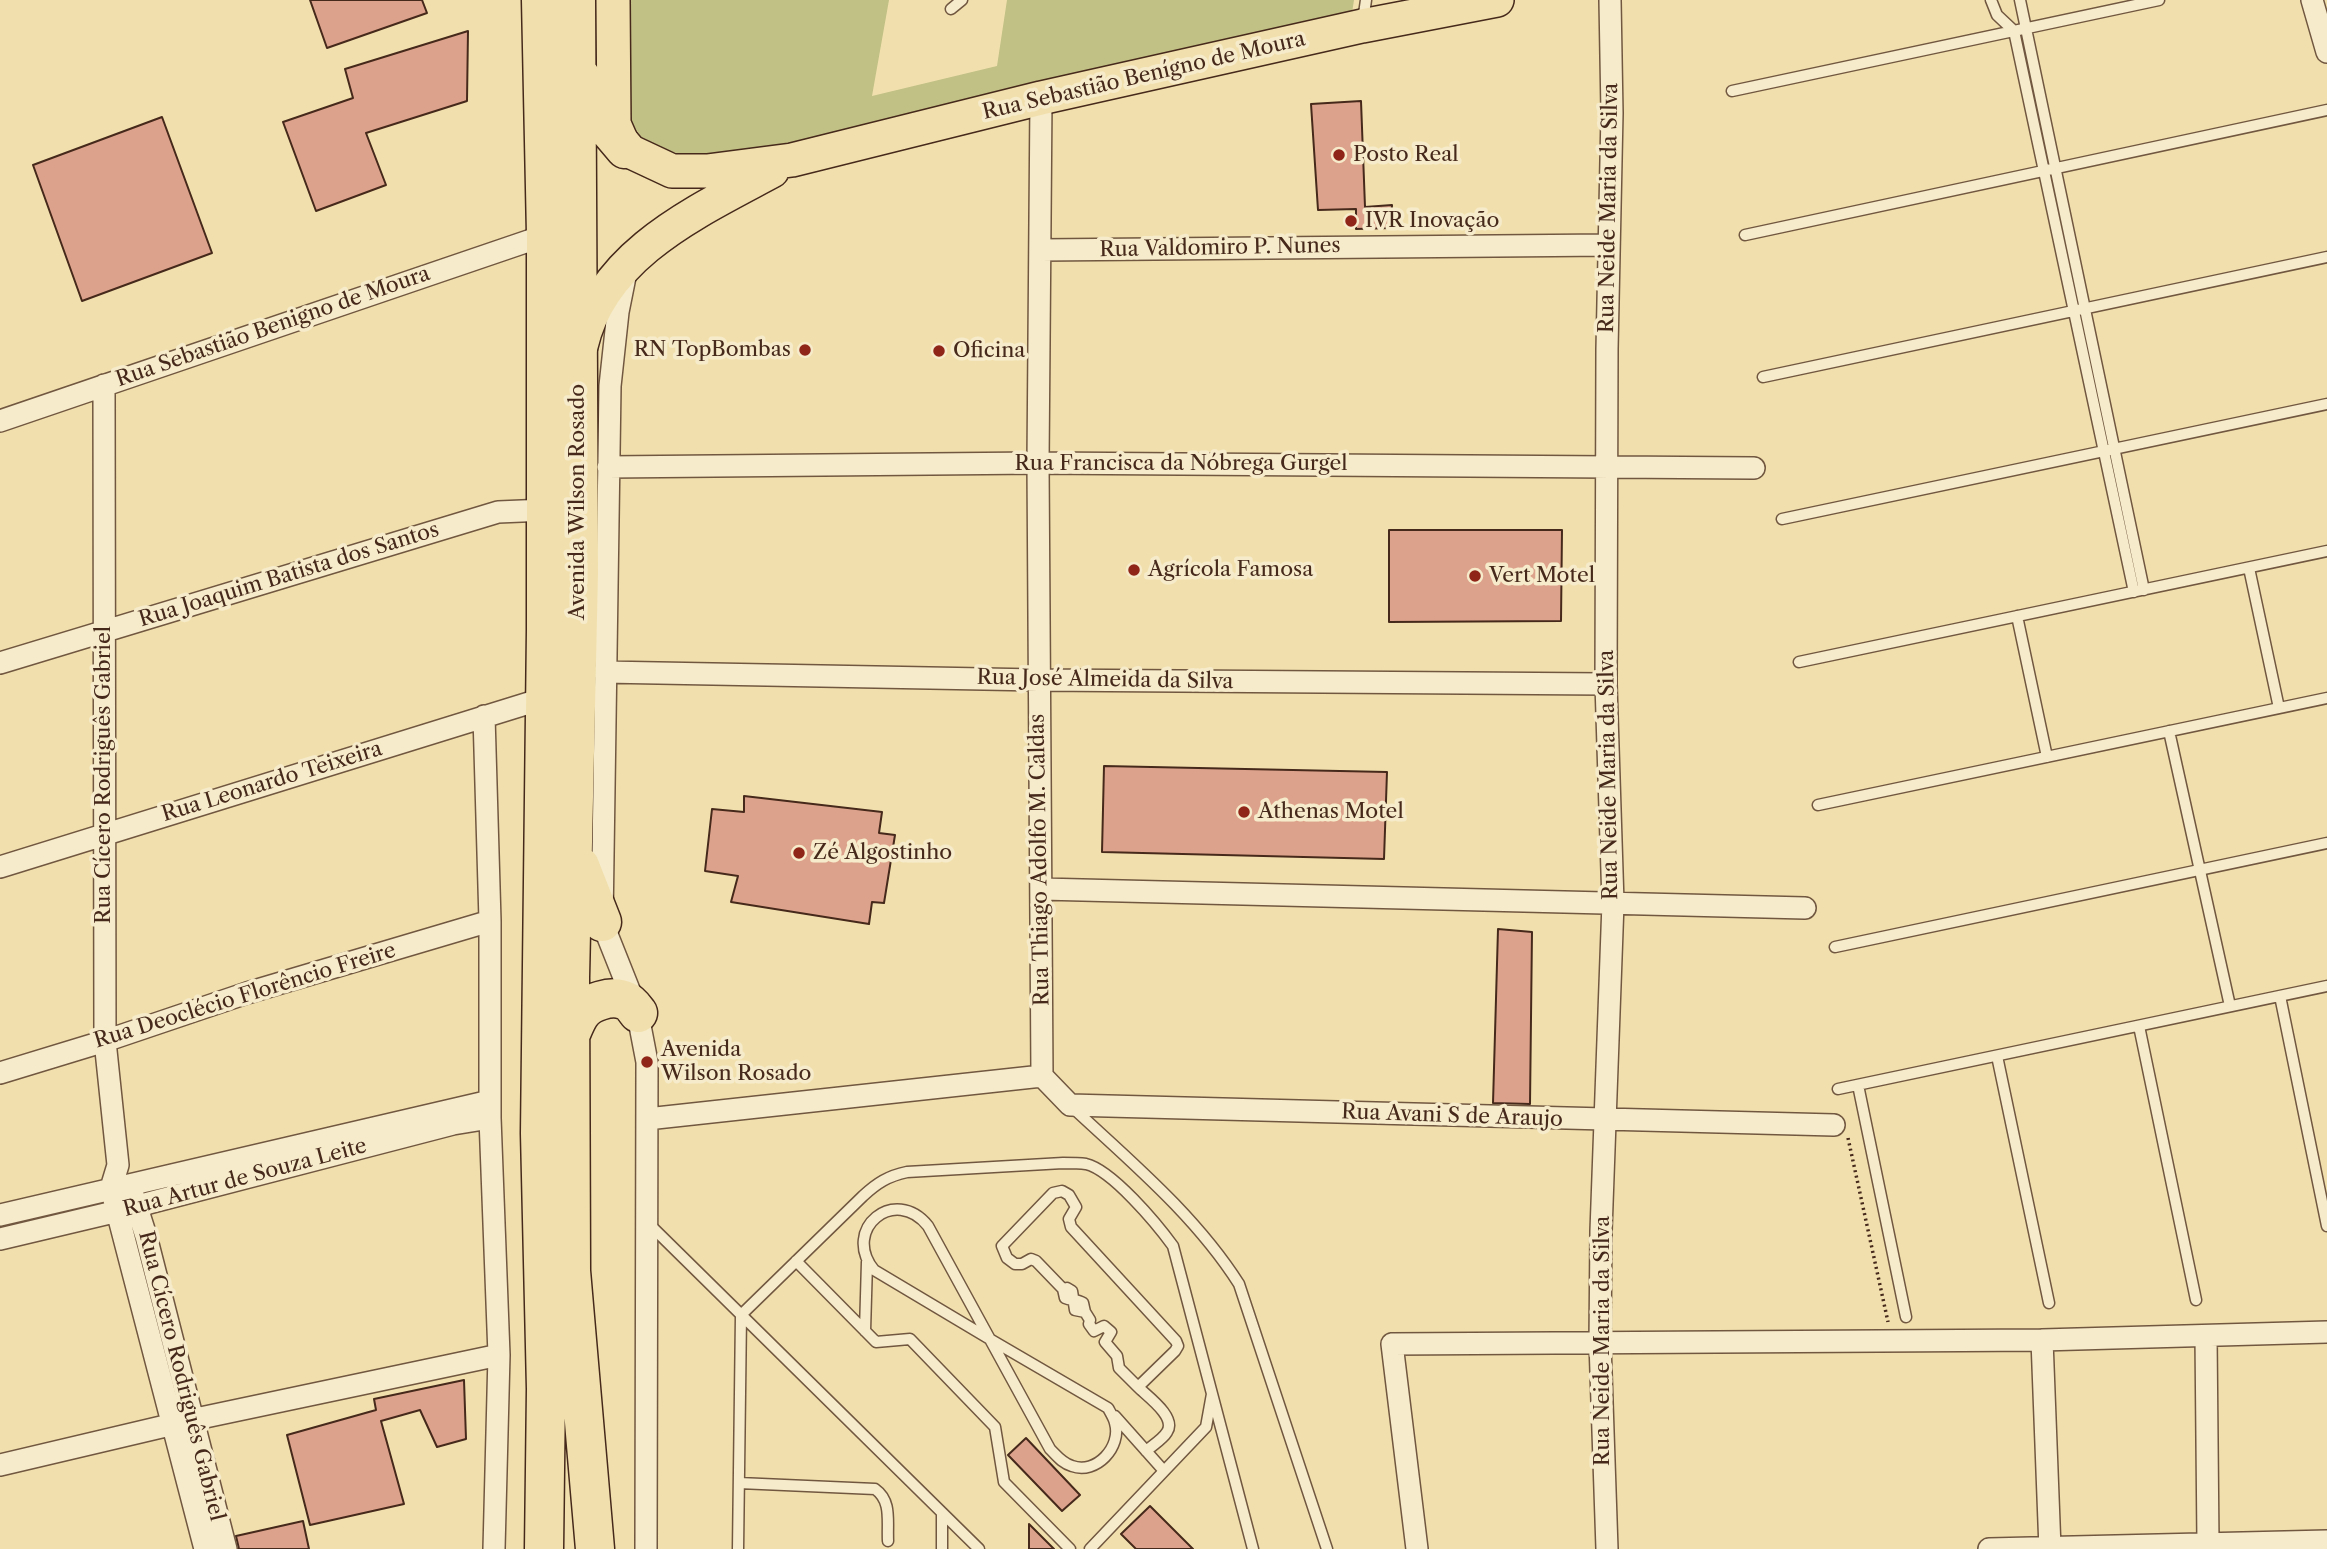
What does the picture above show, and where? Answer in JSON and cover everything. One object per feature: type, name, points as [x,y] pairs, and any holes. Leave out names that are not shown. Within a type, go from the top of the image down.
[{"type":"highway","name":"Avenida Wilson Rosado","points":[[541,0],[546,235],[545,698],[540,1105],[546,1389],[544,1549]]},
{"type":"highway","name":"Avenida Wilson Rosado","points":[[576,0],[579,571],[570,1035],[571,1271],[595,1549]]},
{"type":"highway","points":[[576,65],[603,123],[625,149]]},
{"type":"highway","points":[[573,844],[602,922]]},
{"type":"highway","points":[[570,1035],[579,1015],[600,1001],[623,1000],[629,1002],[638,1013]]},
{"type":"main road","points":[[613,0],[614,124],[625,149],[672,171],[707,171],[793,160]]},
{"type":"main road","name":"Rua Sebastião Benígno de Moura","points":[[793,160],[1364,13],[1497,0]]},
{"type":"main road","points":[[578,360],[586,324],[599,299],[628,262],[655,239],[695,213],[793,160]]},
{"type":"street","name":"Rua Neide Maria da Silva","points":[[1607,1549],[1600,1343],[1613,903],[1606,684],[1606,466],[1612,113],[1610,0]]},
{"type":"street","points":[[2312,0],[2325,41]]},
{"type":"street","name":"Rua Thiago Adolfo M. Caldas","points":[[1041,97],[1038,680],[1042,1076]]},
{"type":"street","name":"Rua Sebastião Benigno de Moura","points":[[0,421],[546,235]]},
{"type":"street","name":"Rua Valdomiro P. Nunes","points":[[1041,250],[1609,245]]},
{"type":"street","points":[[628,262],[618,312],[610,386],[602,922],[638,1013],[647,1062],[646,1549]]},
{"type":"street","name":"Rua Cícero Rodriguês Gabriel","points":[[104,385],[105,1041],[120,1186],[183,1422],[226,1549]]},
{"type":"street","name":"Rua Francisca da Nóbrega Gurgel","points":[[608,467],[1038,463],[1754,468]]},
{"type":"street","name":"Rua Joaquim Batista dos Santos","points":[[0,663],[498,512],[546,510]]},
{"type":"street","name":"Rua José Almeida da Silva","points":[[604,672],[1038,680],[1606,684]]},
{"type":"street","name":"Rua Leonardo Teixeira","points":[[0,867],[545,698]]},
{"type":"street","points":[[484,716],[490,921],[490,1110],[499,1355],[494,1549]]},
{"type":"street","points":[[1042,889],[1805,908]]},
{"type":"street","name":"Rua Deoclécio Florêncio Freire","points":[[0,1073],[247,993],[490,921]]},
{"type":"street","points":[[647,1119],[1042,1076],[1070,1105]]},
{"type":"street","name":"Rua Avani S de Araujo","points":[[1070,1105],[1834,1125]]},
{"type":"street","name":"Rua Artur de Souza Leite","points":[[0,1215],[120,1186],[490,1110]]},
{"type":"street","name":"Rua Artur de Souza Leite","points":[[0,1239],[453,1124],[490,1110]]},
{"type":"street","points":[[1417,1549],[1392,1344],[2042,1340],[2327,1332]]},
{"type":"street","points":[[2206,1336],[2208,1544]]},
{"type":"street","points":[[2042,1340],[2050,1548]]},
{"type":"street","points":[[0,1465],[183,1422],[499,1355]]},
{"type":"street","name":"Rua Cícero Rodriguês Gabriel","points":[[183,1422],[205,1549]]},
{"type":"street","points":[[1989,1549],[2327,1541]]},
{"type":"lane","points":[[951,9],[962,0]]},
{"type":"lane","points":[[1991,0],[1997,15],[2014,31],[2044,171],[2080,310]]},
{"type":"lane","points":[[2020,0],[2056,168],[2080,310],[2139,591]]},
{"type":"lane","points":[[1732,91],[2159,0]]},
{"type":"lane","points":[[1745,235],[2327,110]]},
{"type":"lane","points":[[1763,377],[2327,257]]},
{"type":"lane","points":[[1782,519],[2327,404]]},
{"type":"lane","points":[[1799,662],[2327,551]]},
{"type":"lane","points":[[2249,568],[2279,708]]},
{"type":"lane","points":[[2017,617],[2047,757]]},
{"type":"lane","points":[[1818,804],[2327,698]]},
{"type":"lane","points":[[2169,731],[2230,1006]]},
{"type":"lane","points":[[1835,947],[2327,843]]},
{"type":"lane","points":[[1838,1089],[2327,986]]},
{"type":"lane","points":[[2280,996],[2327,1226]]},
{"type":"lane","points":[[2139,1026],[2196,1300]]},
{"type":"lane","points":[[1997,1056],[2049,1303]]},
{"type":"lane","points":[[1858,1085],[1906,1317]]},
{"type":"lane","points":[[1070,1105],[1189,1217],[1221,1255],[1239,1283],[1327,1549]]},
{"type":"lane","points":[[738,1549],[741,1315],[863,1196],[891,1176],[907,1172],[1063,1163],[1086,1164],[1110,1178],[1150,1216],[1173,1246],[1253,1549]]},
{"type":"lane","points":[[1138,1387],[1175,1351],[1178,1346],[1176,1341],[1071,1227],[1069,1219],[1076,1207],[1069,1195],[1062,1191],[1054,1193],[1002,1247],[1007,1258],[1015,1264],[1031,1259],[1036,1261],[1063,1289],[1065,1298],[1072,1300],[1075,1310],[1084,1311],[1094,1331],[1104,1326],[1111,1332],[1105,1342],[1117,1356],[1119,1368],[1138,1387],[1168,1417],[1168,1431],[1146,1451]]},
{"type":"lane","points":[[865,1331],[866,1227],[885,1212],[908,1210],[920,1216],[928,1226],[1050,1448],[1062,1461],[1073,1467],[1086,1468],[1098,1464],[1112,1449],[1116,1425],[1108,1408]]},
{"type":"lane","points":[[648,1224],[976,1548]]},
{"type":"lane","points":[[796,1261],[876,1342],[910,1339],[995,1427],[1004,1482],[1070,1549]]},
{"type":"lane","points":[[867,1262],[874,1270],[1108,1408],[1164,1471]]},
{"type":"lane","points":[[1090,1549],[1206,1427],[1212,1391]]},
{"type":"lane","points":[[739,1483],[875,1489],[887,1503],[888,1541]]},
{"type":"lane","points":[[942,1513],[942,1549]]},
{"type":"path","points":[[1838,1089],[1889,1327]]},
{"type":"shaded area","points":[[624,0],[889,0],[872,96],[997,66],[1007,0],[1354,0],[1352,13],[722,159],[683,155],[645,143],[627,116]]},
{"type":"building","points":[[310,0],[422,0],[427,13],[327,48]]},
{"type":"building","points":[[468,31],[467,101],[366,133],[386,185],[316,211],[283,122],[353,98],[345,69]]},
{"type":"building","name":"Posto Real","points":[[1361,101],[1365,207],[1392,205],[1391,228],[1356,229],[1356,209],[1318,210],[1311,104]]},
{"type":"building","points":[[162,117],[212,253],[82,301],[33,165]]},
{"type":"building","name":"Vert Motel","points":[[1389,530],[1562,530],[1561,621],[1389,622]]},
{"type":"building","name":"Athenas Motel","points":[[1104,766],[1387,772],[1384,859],[1102,852]]},
{"type":"building","name":"Zé Algostinho","points":[[744,796],[882,812],[879,833],[895,835],[884,903],[872,902],[869,924],[731,902],[738,876],[705,871],[712,809],[744,812]]},
{"type":"building","points":[[1498,929],[1532,932],[1530,1104],[1493,1103]]},
{"type":"building","points":[[464,1380],[466,1439],[437,1447],[420,1410],[381,1421],[404,1504],[310,1525],[287,1435],[376,1410],[374,1399]]},
{"type":"building","points":[[1026,1438],[1080,1495],[1062,1511],[1008,1455]]},
{"type":"building","points":[[1150,1506],[1193,1549],[1136,1549],[1121,1534]]},
{"type":"building","points":[[303,1521],[309,1549],[239,1549],[236,1536]]},
{"type":"building","points":[[1029,1524],[1054,1549],[1029,1549]]},
{"type":"place","name":"Posto Real","points":[[1339,155]]},
{"type":"place","name":"IVR Inovação","points":[[1351,221]]},
{"type":"place","name":"RN TopBombas","points":[[805,350]]},
{"type":"place","name":"Oficina","points":[[939,351]]},
{"type":"place","name":"Agrícola Famosa","points":[[1134,570]]},
{"type":"place","name":"Vert Motel","points":[[1475,576]]},
{"type":"place","name":"Athenas Motel","points":[[1244,812]]},
{"type":"place","name":"Zé Algostinho","points":[[799,853]]},
{"type":"place","name":"Avenida Wilson Rosado","points":[[647,1062]]}]
